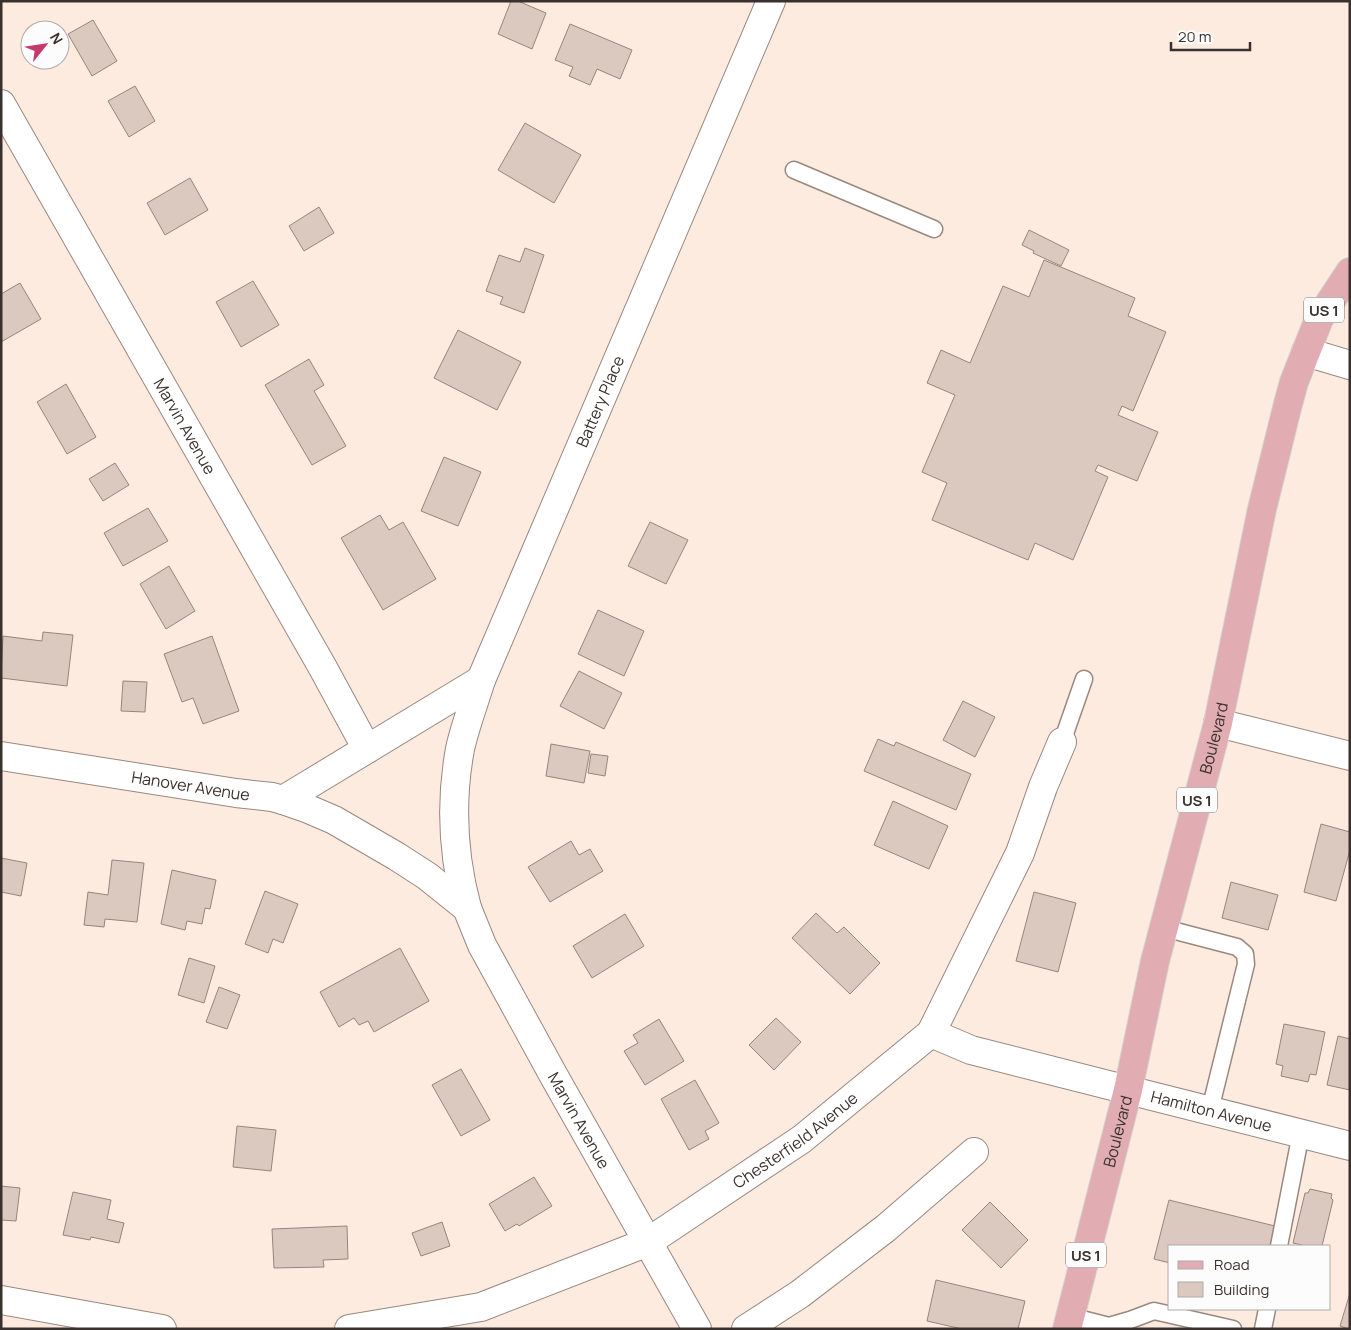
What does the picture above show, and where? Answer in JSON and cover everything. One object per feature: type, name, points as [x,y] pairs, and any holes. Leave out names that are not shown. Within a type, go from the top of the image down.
[{"type":"main road","name":"Boulevard","points":[[1069,1323],[1128,1090],[1164,928],[1218,723],[1262,509],[1288,404],[1306,352],[1327,305],[1350,272]]},
{"type":"street","name":"Battery Place","points":[[481,680],[771,1]]},
{"type":"street","name":"Marvin Avenue","points":[[1,104],[323,668],[367,749]]},
{"type":"street","points":[[1306,352],[1350,365]]},
{"type":"street","points":[[283,800],[481,680]]},
{"type":"street","name":"Marvin Avenue","points":[[481,680],[460,748],[454,790],[455,839],[460,881],[467,908],[482,945],[697,1329]]},
{"type":"street","points":[[1218,723],[1350,756]]},
{"type":"street","name":"Chesterfield Avenue","points":[[349,1329],[482,1307],[648,1242],[802,1139],[931,1033],[1020,852],[1043,787],[1062,742]]},
{"type":"street","name":"Hanover Avenue","points":[[1,756],[236,793],[272,796],[283,800]]},
{"type":"street","name":"Marvin Avenue","points":[[283,800],[334,820],[389,852],[427,876],[467,908]]},
{"type":"street","name":"Hamilton Avenue","points":[[931,1033],[971,1050],[1350,1146]]},
{"type":"street","points":[[746,1329],[800,1294],[886,1228],[974,1152]]},
{"type":"street","points":[[1,1300],[162,1329]]},
{"type":"lane","points":[[794,170],[934,229]]},
{"type":"lane","points":[[1062,742],[1084,679]]},
{"type":"lane","points":[[1164,928],[1237,946],[1246,954],[1246,964],[1210,1110]]},
{"type":"lane","points":[[1279,1245],[1301,1133]]},
{"type":"lane","points":[[1263,1329],[1267,1310]]},
{"type":"lane","points":[[1069,1323],[1109,1326],[1154,1311],[1233,1329]]},
{"type":"building","points":[[511,1],[518,1],[546,13],[532,49],[498,34]]},
{"type":"building","points":[[93,20],[117,61],[92,76],[70,38],[70,33]]},
{"type":"building","points":[[570,24],[632,50],[620,79],[597,69],[590,85],[569,76],[573,67],[555,60]]},
{"type":"building","points":[[135,86],[155,121],[129,137],[108,101]]},
{"type":"building","points":[[525,123],[581,155],[554,203],[498,170]]},
{"type":"building","points":[[190,178],[208,210],[165,235],[147,203]]},
{"type":"building","points":[[319,207],[334,233],[304,251],[289,226]]},
{"type":"building","points":[[1029,230],[1069,250],[1061,266],[1033,253],[1034,251],[1022,245]]},
{"type":"building","points":[[525,248],[544,255],[524,313],[500,304],[503,297],[486,291],[499,255],[520,262]]},
{"type":"building","points":[[1044,260],[1135,298],[1128,316],[1166,332],[1133,411],[1122,406],[1118,415],[1158,432],[1137,481],[1098,465],[1095,471],[1108,477],[1073,560],[1035,543],[1028,560],[932,520],[947,483],[922,472],[955,395],[927,383],[941,350],[970,363],[1003,286],[1029,297]]},
{"type":"building","points":[[253,281],[279,325],[241,347],[216,302]]},
{"type":"building","points":[[20,283],[41,319],[1,342],[1,294]]},
{"type":"building","points":[[458,330],[521,362],[497,410],[434,378]]},
{"type":"building","points":[[309,359],[324,385],[314,391],[346,446],[312,465],[265,385]]},
{"type":"building","points":[[66,384],[96,437],[67,454],[37,402]]},
{"type":"building","points":[[444,457],[481,472],[458,526],[421,511]]},
{"type":"building","points":[[115,463],[129,485],[103,501],[89,479]]},
{"type":"building","points":[[148,508],[168,541],[123,566],[104,533]]},
{"type":"building","points":[[380,515],[389,530],[403,522],[436,579],[383,610],[341,538]]},
{"type":"building","points":[[650,522],[688,540],[666,584],[628,566]]},
{"type":"building","points":[[169,566],[195,611],[166,629],[140,584]]},
{"type":"building","points":[[598,610],[644,631],[624,676],[578,654]]},
{"type":"building","points":[[43,632],[73,635],[67,686],[1,678],[3,636],[42,641]]},
{"type":"building","points":[[212,636],[239,711],[203,724],[193,698],[182,702],[164,654]]},
{"type":"building","points":[[579,671],[622,693],[604,729],[560,706]]},
{"type":"building","points":[[123,681],[147,682],[145,712],[121,711]]},
{"type":"building","points":[[963,701],[995,717],[975,757],[943,740]]},
{"type":"building","points":[[878,739],[894,746],[896,742],[971,774],[956,810],[864,771]]},
{"type":"building","points":[[551,744],[590,751],[584,783],[546,776]]},
{"type":"building","points":[[591,754],[608,756],[605,776],[588,773]]},
{"type":"building","points":[[893,801],[948,826],[929,869],[874,845]]},
{"type":"building","points":[[1321,824],[1350,832],[1350,850],[1336,901],[1304,892]]},
{"type":"building","points":[[571,841],[579,855],[590,849],[603,871],[550,902],[528,867]]},
{"type":"building","points":[[1,858],[27,863],[21,896],[1,892]]},
{"type":"building","points":[[112,860],[144,863],[137,922],[105,919],[104,927],[84,925],[88,892],[108,895]]},
{"type":"building","points":[[172,870],[216,880],[210,909],[205,908],[202,924],[187,921],[185,930],[161,924]]},
{"type":"building","points":[[1231,882],[1278,895],[1268,930],[1222,918]]},
{"type":"building","points":[[265,891],[298,904],[283,943],[273,939],[268,953],[245,944]]},
{"type":"building","points":[[1034,892],[1076,903],[1058,972],[1016,961]]},
{"type":"building","points":[[816,913],[837,933],[844,927],[880,963],[850,994],[792,938]]},
{"type":"building","points":[[625,914],[644,946],[592,978],[573,946]]},
{"type":"building","points":[[400,948],[429,1001],[374,1032],[368,1021],[359,1025],[354,1018],[339,1027],[320,992]]},
{"type":"building","points":[[189,958],[215,966],[204,1003],[178,995]]},
{"type":"building","points":[[219,987],[240,995],[227,1029],[206,1022]]},
{"type":"building","points":[[776,1018],[801,1042],[774,1070],[749,1045]]},
{"type":"building","points":[[659,1019],[684,1061],[645,1085],[624,1051],[638,1043],[633,1035]]},
{"type":"building","points":[[1284,1024],[1325,1032],[1316,1075],[1310,1074],[1308,1082],[1281,1076],[1283,1066],[1276,1064]]},
{"type":"building","points":[[1338,1036],[1350,1039],[1350,1090],[1327,1085]]},
{"type":"building","points":[[461,1069],[490,1120],[461,1136],[432,1085]]},
{"type":"building","points":[[695,1080],[719,1123],[705,1131],[709,1139],[689,1150],[661,1099]]},
{"type":"building","points":[[237,1126],[276,1130],[271,1171],[233,1167]]},
{"type":"building","points":[[534,1177],[552,1206],[519,1226],[517,1224],[505,1231],[489,1204]]},
{"type":"building","points":[[1,1186],[20,1188],[16,1221],[1,1220]]},
{"type":"building","points":[[1310,1189],[1332,1194],[1331,1198],[1333,1200],[1322,1245],[1293,1243],[1305,1193],[1308,1193]]},
{"type":"building","points":[[73,1192],[111,1200],[107,1219],[124,1223],[119,1243],[91,1237],[90,1240],[63,1235]]},
{"type":"building","points":[[1169,1200],[1279,1227],[1274,1245],[1168,1245],[1168,1262],[1154,1259]]},
{"type":"building","points":[[990,1202],[1028,1240],[1001,1268],[962,1230]]},
{"type":"building","points":[[442,1222],[450,1246],[421,1256],[412,1233]]},
{"type":"building","points":[[347,1226],[348,1259],[323,1260],[324,1267],[274,1268],[272,1229]]},
{"type":"building","points":[[936,1280],[1025,1301],[1018,1329],[962,1329],[927,1321]]},
{"type":"building","points":[[1350,1293],[1350,1329],[1348,1329],[1340,1326]]}]
